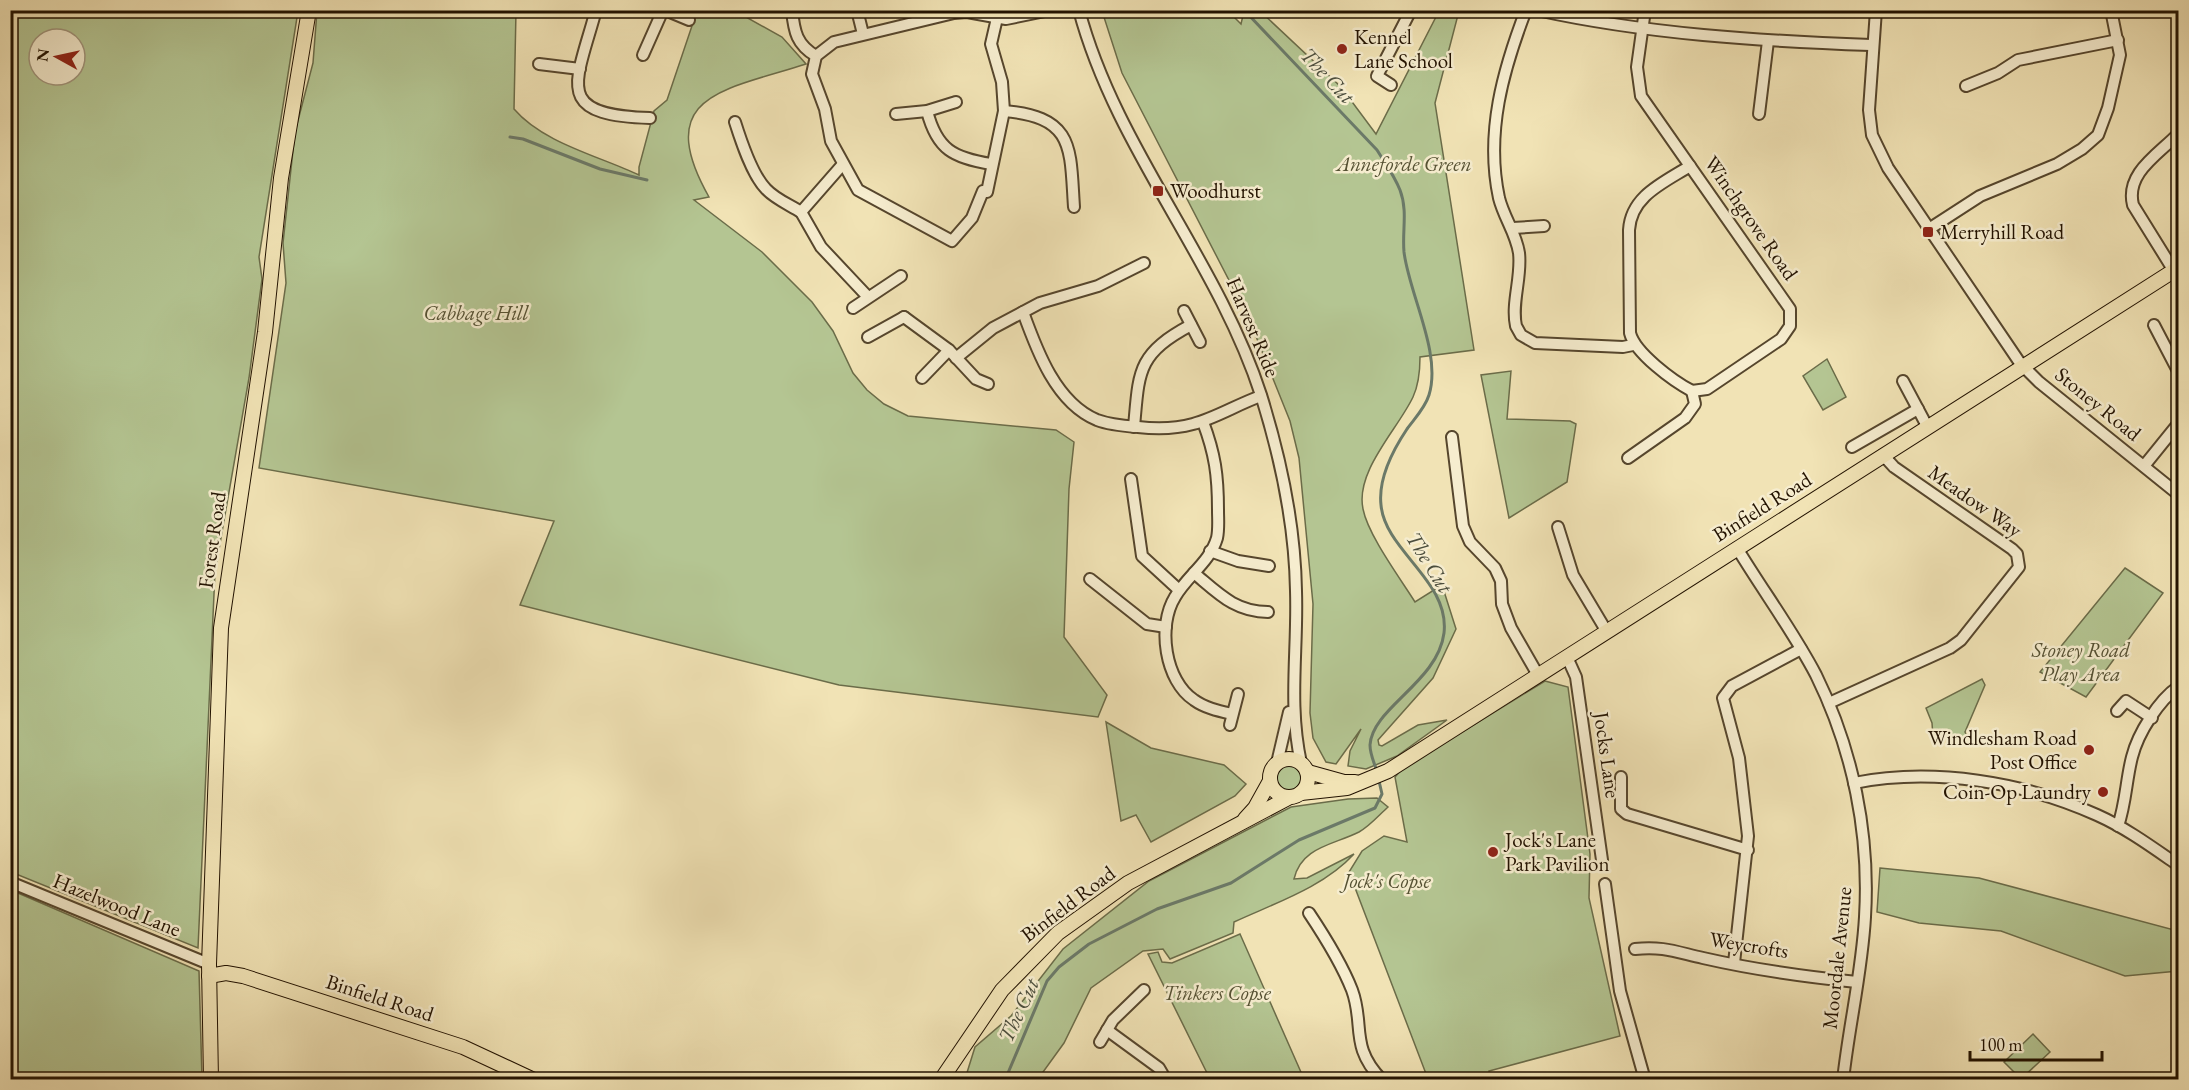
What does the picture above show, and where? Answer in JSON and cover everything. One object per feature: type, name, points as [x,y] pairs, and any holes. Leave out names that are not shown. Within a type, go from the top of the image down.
[{"type":"main road","name":"Forest Road","points":[[211,1080],[209,970],[221,628],[265,332],[281,178],[309,10]]},
{"type":"main road","name":"Binfield Road","points":[[941,1080],[1002,990],[1058,933],[1128,883],[1296,795],[1347,788],[1367,782],[1388,771],[2176,269]]},
{"type":"main road","points":[[1304,767],[1308,783],[1296,795],[1275,791],[1270,781],[1271,771],[1277,763],[1289,758],[1304,767],[1344,782],[1367,782]]},
{"type":"main road","name":"Binfield Road","points":[[1241,823],[1255,808],[1270,781]]},
{"type":"main road","name":"Binfield Road","points":[[209,970],[243,975],[463,1047],[534,1080]]},
{"type":"main road","name":"Binfield Road","points":[[951,1080],[955,1058]]},
{"type":"street","points":[[596,10],[580,69],[578,94],[583,103],[591,109],[612,115],[650,118]]},
{"type":"street","points":[[643,55],[664,10],[689,21]]},
{"type":"street","points":[[792,10],[796,39],[806,50],[816,56]]},
{"type":"street","points":[[857,10],[863,34]]},
{"type":"street","points":[[997,18],[992,44],[1002,82],[1004,111],[991,164],[987,192],[983,191],[972,218],[952,241],[858,190],[831,141],[825,108],[812,74],[816,56],[834,42],[953,12],[1013,19],[1050,10]]},
{"type":"street","name":"Harvest Ride","points":[[1079,10],[1114,102],[1215,287],[1240,339],[1261,396],[1284,480],[1292,533],[1296,591],[1293,721],[1304,767]]},
{"type":"street","points":[[1391,85],[1377,76],[1411,10]]},
{"type":"street","points":[[1526,10],[1502,81],[1495,132],[1499,197],[1513,228],[1519,257],[1515,321],[1521,335],[1535,343],[1633,345]]},
{"type":"street","points":[[1537,10],[1574,18],[1768,42],[1871,45]]},
{"type":"street","name":"Winchgrove Road","points":[[1645,10],[1637,67],[1639,89],[1645,102],[1790,309],[1790,326],[1781,339],[1707,389],[1692,391]]},
{"type":"street","name":"Stoney Road","points":[[1876,10],[1871,45],[1868,101],[1872,135],[1888,168],[2023,366],[2039,382],[2178,494]]},
{"type":"street","points":[[1929,229],[1980,196],[2057,164],[2098,135],[2108,108],[2120,55],[2111,10]]},
{"type":"street","points":[[1966,86],[1998,73],[2018,60],[2118,40]]},
{"type":"street","points":[[1759,114],[1768,42]]},
{"type":"street","points":[[539,64],[580,69]]},
{"type":"street","points":[[896,114],[927,111],[956,102]]},
{"type":"street","points":[[927,111],[934,132],[949,152],[967,160],[991,164]]},
{"type":"street","points":[[1004,111],[1040,117],[1063,136],[1072,159],[1074,207]]},
{"type":"street","points":[[735,122],[742,145],[759,181],[769,192],[801,212],[821,247],[868,297]]},
{"type":"street","points":[[2176,269],[2133,205],[2131,196],[2136,177],[2178,134]]},
{"type":"street","points":[[801,212],[843,164]]},
{"type":"street","points":[[1628,458],[1685,418],[1695,404],[1692,391],[1680,385],[1633,345],[1630,333],[1630,215],[1644,196],[1690,166]]},
{"type":"street","points":[[1513,228],[1544,226]]},
{"type":"street","points":[[922,378],[952,354],[1023,312],[1056,297],[1098,286],[1144,262]]},
{"type":"street","points":[[853,308],[901,276]]},
{"type":"street","points":[[1184,311],[1200,342]]},
{"type":"street","points":[[1023,312],[1040,357],[1072,403],[1095,419],[1134,427],[1173,428],[1203,422],[1261,396]]},
{"type":"street","points":[[868,337],[903,315],[952,354],[976,379],[988,384]]},
{"type":"street","points":[[1134,427],[1138,378],[1147,359],[1163,340],[1191,325]]},
{"type":"street","points":[[2154,325],[2178,371]]},
{"type":"street","points":[[1903,381],[1927,426]]},
{"type":"street","points":[[1852,447],[1918,409]]},
{"type":"street","points":[[1203,422],[1214,452],[1218,477],[1217,537],[1210,551],[1179,590],[1168,610],[1166,627],[1169,662],[1181,689],[1195,701],[1231,720],[1238,694]]},
{"type":"street","points":[[2144,466],[2178,424]]},
{"type":"street","points":[[1452,437],[1463,526],[1470,542],[1495,568],[1501,581],[1502,604],[1511,628],[1538,675]]},
{"type":"street","name":"Meadow Way","points":[[1829,703],[1950,648],[1974,624],[2019,567],[2017,554],[2012,549],[1894,467],[1883,454]]},
{"type":"street","points":[[1131,479],[1143,556],[1179,590]]},
{"type":"street","points":[[1558,527],[1574,575],[1607,632]]},
{"type":"street","name":"Moordale Avenue","points":[[1737,548],[1801,649],[1829,703],[1854,783],[1862,824],[1866,889],[1857,982],[1843,1080]]},
{"type":"street","points":[[1210,551],[1238,561],[1269,566]]},
{"type":"street","points":[[1194,573],[1230,604],[1252,612],[1268,612]]},
{"type":"street","points":[[1090,579],[1147,624],[1166,627]]},
{"type":"street","points":[[1734,963],[1748,850],[1739,758],[1723,698],[1732,686],[1801,649]]},
{"type":"street","name":"Jocks Lane","points":[[1567,657],[1577,684],[1602,860]]},
{"type":"street","name":"Harvest Ride","points":[[1277,763],[1294,685]]},
{"type":"street","points":[[2118,826],[2132,756],[2152,718],[2168,695],[2178,687]]},
{"type":"street","points":[[2117,711],[2126,701],[2152,718]]},
{"type":"street","points":[[1621,777],[1621,809],[1626,814],[1748,850]]},
{"type":"street","points":[[1854,783],[1934,778],[1991,784],[2047,796],[2118,826],[2178,866]]},
{"type":"street","name":"Hazelwood Lane","points":[[10,882],[209,970]]},
{"type":"street","points":[[1605,884],[1620,991],[1645,1080]]},
{"type":"street","points":[[1309,913],[1334,951],[1353,992],[1358,1037],[1370,1067],[1382,1080]]},
{"type":"street","name":"Weycrofts","points":[[1635,949],[1656,946],[1670,948],[1703,958],[1857,982]]},
{"type":"street","points":[[1100,1042],[1107,1030],[1144,990]]},
{"type":"street","points":[[1107,1030],[1159,1068],[1166,1080]]},
{"type":"green space","points":[[10,11],[298,11],[259,257],[262,279],[249,378],[215,572],[198,948],[11,872]]},
{"type":"green space","name":"Cabbage Hill","points":[[317,11],[516,11],[514,109],[526,121],[556,140],[639,175],[639,167],[654,111],[667,100],[697,11],[747,11],[744,16],[782,37],[806,64],[725,90],[706,102],[693,117],[688,136],[693,163],[709,197],[694,200],[762,252],[812,302],[833,331],[853,373],[867,390],[884,404],[908,416],[1056,430],[1074,442],[1069,489],[1064,637],[1107,695],[1098,717],[839,685],[520,605],[554,521],[259,468],[286,283],[283,243],[295,132],[313,63]]},
{"type":"green space","name":"Anneforde Green","points":[[1102,11],[1228,11],[1241,24],[1244,11],[1260,11],[1341,87],[1376,134],[1439,11],[1459,11],[1435,103],[1474,350],[1420,357],[1419,377],[1413,397],[1371,465],[1362,495],[1363,509],[1371,531],[1415,602],[1442,585],[1456,629],[1433,678],[1378,740],[1379,745],[1382,746],[1418,725],[1447,720],[1397,756],[1366,769],[1348,766],[1350,751],[1361,729],[1336,764],[1326,762],[1313,738],[1310,713],[1313,604],[1299,458],[1290,421],[1249,319],[1122,73]]},
{"type":"green space","points":[[1827,359],[1846,397],[1823,410],[1803,376]]},
{"type":"green space","points":[[1511,371],[1507,419],[1570,421],[1576,424],[1567,482],[1509,518],[1481,375]]},
{"type":"green space","name":"Stoney Road Play Area","points":[[2125,568],[2163,593],[2086,697],[2040,672]]},
{"type":"green space","points":[[1982,679],[1985,685],[1965,732],[1968,738],[1933,737],[1932,723],[1926,708]]},
{"type":"green space","name":"Jock's Copse","points":[[1545,681],[1568,687],[1590,854],[1589,898],[1620,1036],[1489,1071],[1491,1079],[1428,1079],[1349,872],[1362,851],[1384,836],[1407,842],[1395,777],[1402,769]]},
{"type":"green space","points":[[1106,722],[1151,748],[1224,765],[1246,784],[1235,796],[1151,842],[1136,815],[1121,821]]},
{"type":"green space","points":[[1290,765],[1300,769],[1304,779],[1300,789],[1290,793],[1280,789],[1276,779],[1280,769]]},
{"type":"green space","points":[[1377,798],[1388,807],[1371,824],[1359,832],[1311,853],[1303,860],[1294,879],[1307,878],[1354,854],[1328,876],[1298,893],[1234,922],[1233,933],[1170,959],[1163,949],[1143,951],[1091,988],[1064,1043],[1038,1079],[965,1079],[975,1047],[1011,1016],[1063,949],[1149,881],[1291,807],[1348,799]]},
{"type":"green space","points":[[1880,868],[1979,878],[2178,931],[2178,971],[2125,976],[2001,931],[1919,923],[1877,912]]},
{"type":"green space","points":[[11,890],[199,971],[202,1079],[11,1079]]},
{"type":"green space","name":"Tinkers Copse","points":[[1240,934],[1304,1079],[1210,1079],[1148,954],[1158,952],[1162,962],[1172,963]]},
{"type":"green space","points":[[2033,1034],[2050,1052],[2021,1079],[2004,1062]]},
{"type":"waterway","name":"The Cut","points":[[1244,10],[1377,150],[1392,174],[1400,190],[1404,206],[1404,252],[1428,342],[1432,379],[1429,395],[1392,455],[1384,475],[1381,505],[1385,522],[1393,537],[1428,582],[1437,598],[1443,614],[1444,633],[1439,650],[1430,666],[1393,706],[1374,732],[1370,748],[1377,771]]},
{"type":"waterway","points":[[510,137],[523,139],[600,169],[647,180]]},
{"type":"waterway","name":"The Cut","points":[[1005,1080],[1047,981],[1059,967],[1089,944],[1157,909],[1231,883],[1299,840],[1375,808],[1382,794],[1379,781]]},
{"type":"place","name":"Kennel Lane School","points":[[1342,49]]},
{"type":"place","name":"Woodhurst","points":[[1158,191]]},
{"type":"place","name":"Merryhill Road","points":[[1928,232]]},
{"type":"place","name":"Windlesham Road Post Office","points":[[2089,750]]},
{"type":"place","name":"Coin-Op Laundry","points":[[2103,792]]},
{"type":"place","name":"Jock's Lane Park Pavilion","points":[[1493,852]]}]
